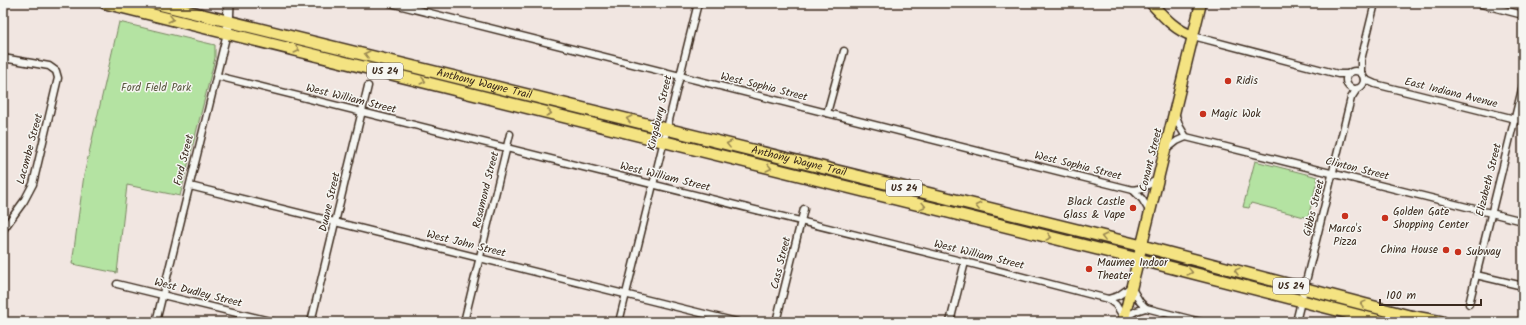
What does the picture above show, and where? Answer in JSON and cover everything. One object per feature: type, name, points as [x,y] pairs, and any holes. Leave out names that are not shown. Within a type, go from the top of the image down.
[{"type":"highway","name":"Anthony Wayne Trail","points":[[105,3],[1138,259],[1384,322]]},
{"type":"highway","name":"Anthony Wayne Trail","points":[[154,3],[1142,246],[1409,316],[1442,322]]},
{"type":"main road","name":"Ford Street","points":[[227,33],[228,3]]},
{"type":"main road","points":[[1150,3],[1172,26],[1182,33],[1193,36]]},
{"type":"main road","name":"Conant Street","points":[[1123,320],[1201,3]]},
{"type":"street","name":"West Sophia Street","points":[[390,3],[1133,190],[1143,188],[1158,179]]},
{"type":"street","name":"Kingsbury Street","points":[[619,322],[698,3]]},
{"type":"street","points":[[1361,81],[1361,60],[1375,3]]},
{"type":"street","points":[[1477,3],[1523,14]]},
{"type":"street","name":"Ford Street","points":[[156,322],[227,33]]},
{"type":"street","points":[[1193,36],[1338,74],[1351,72]]},
{"type":"street","points":[[827,113],[844,51]]},
{"type":"street","name":"Lacombe Street","points":[[3,58],[52,67],[56,71],[58,78],[33,184],[24,201],[3,229]]},
{"type":"street","points":[[1347,84],[1351,72],[1361,60]]},
{"type":"street","points":[[1351,72],[1361,81]]},
{"type":"street","points":[[1338,74],[1347,84]]},
{"type":"street","name":"West William Street","points":[[217,76],[1108,299]]},
{"type":"street","points":[[1347,84],[1361,81]]},
{"type":"street","name":"East Indiana Avenue","points":[[1361,81],[1523,120]]},
{"type":"street","name":"Gibbs Street","points":[[1296,322],[1351,98],[1361,81]]},
{"type":"street","name":"Gibbs Street","points":[[1347,84],[1351,98]]},
{"type":"street","name":"Elizabeth Street","points":[[1469,304],[1523,85]]},
{"type":"street","name":"Duane Street","points":[[311,322],[368,86]]},
{"type":"street","points":[[1165,152],[1177,141],[1186,137],[1180,127],[1175,112]]},
{"type":"street","name":"Rosamond Street","points":[[464,322],[510,134]]},
{"type":"street","name":"Clinton Street","points":[[1186,137],[1523,221]]},
{"type":"street","name":"West John Street","points":[[190,186],[737,322]]},
{"type":"street","name":"West Sophia Street","points":[[1133,190],[1142,199],[1150,212]]},
{"type":"street","name":"Cass Street","points":[[776,322],[804,209]]},
{"type":"street","points":[[950,322],[965,262]]},
{"type":"street","points":[[1476,275],[1523,286]]},
{"type":"street","name":"West Dudley Street","points":[[117,284],[274,322]]},
{"type":"street","points":[[1108,299],[1118,296],[1131,287],[1140,302],[1146,308],[1200,322]]},
{"type":"street","points":[[1108,299],[1116,305],[1123,320],[1136,311],[1146,308]]},
{"type":"green space","name":"Ford Field Park","points":[[119,22],[215,45],[215,58],[180,196],[127,185],[117,273],[72,264],[84,175]]},
{"type":"green space","points":[[1255,161],[1318,177],[1308,218],[1251,203],[1249,208],[1243,207]]},
{"type":"place","name":"Ridis","points":[[1228,81]]},
{"type":"place","name":"Magic Wok","points":[[1203,114]]},
{"type":"place","name":"Black Castle Glass & Vape","points":[[1133,208]]},
{"type":"place","name":"Marco's Pizza","points":[[1345,216]]},
{"type":"place","name":"Golden Gate Shopping Center","points":[[1385,218]]},
{"type":"place","name":"China House","points":[[1446,250]]},
{"type":"place","name":"Subway","points":[[1458,252]]},
{"type":"place","name":"Maumee Indoor Theater","points":[[1089,269]]}]
